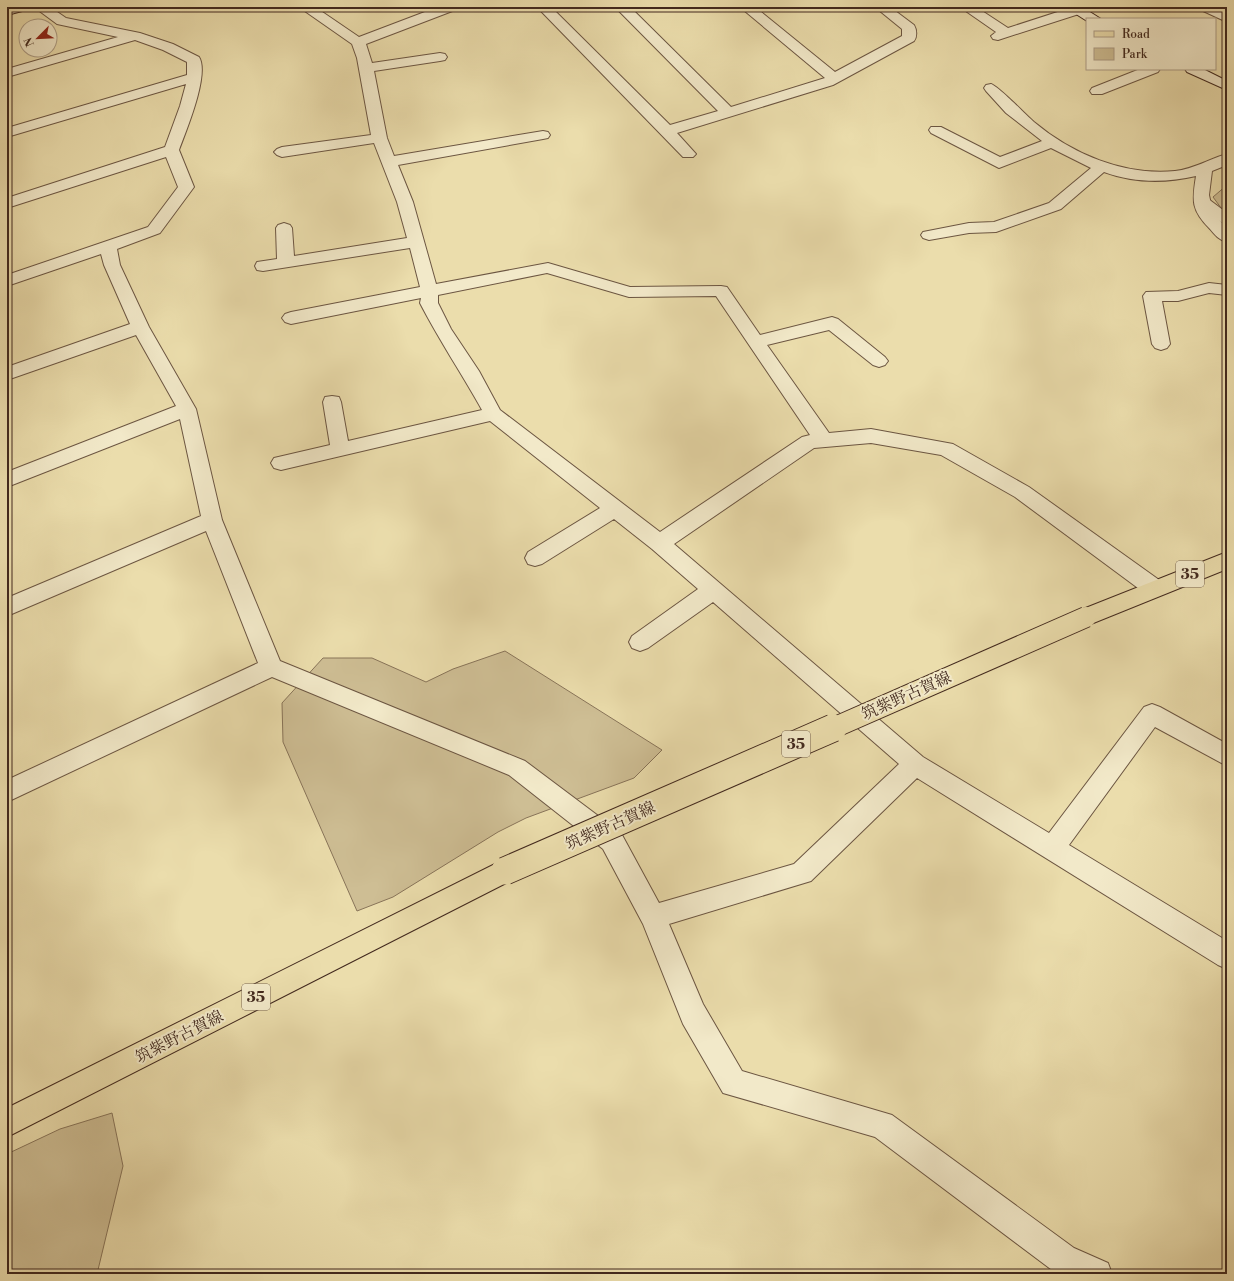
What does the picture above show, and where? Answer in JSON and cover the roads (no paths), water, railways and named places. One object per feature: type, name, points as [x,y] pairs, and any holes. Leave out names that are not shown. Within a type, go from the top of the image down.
[{"type":"main road","name":"筑紫野古賀線","points":[[9,1117],[505,871],[1086,616],[1227,560]]},
{"type":"street","points":[[7,11],[21,7]]},
{"type":"street","points":[[7,281],[154,230],[186,187],[172,150],[193,92],[195,77],[194,60],[168,47],[135,36],[62,21],[41,7]]},
{"type":"street","points":[[306,7],[358,42],[366,68],[379,138],[405,202],[430,292],[429,302],[443,330],[470,371],[493,414],[616,508],[659,543],[915,764],[1227,956]]},
{"type":"street","points":[[358,42],[428,10],[450,7]]},
{"type":"street","points":[[544,7],[688,154]]},
{"type":"street","points":[[622,7],[728,112]]},
{"type":"street","points":[[747,7],[833,78]]},
{"type":"street","points":[[667,131],[833,78],[909,38],[909,28],[882,7]]},
{"type":"street","points":[[967,7],[1002,34],[1075,9],[1092,18]]},
{"type":"street","points":[[1206,7],[1227,18]]},
{"type":"street","points":[[7,72],[135,36]]},
{"type":"street","points":[[366,68],[440,57]]},
{"type":"street","points":[[1096,91],[1150,70]]},
{"type":"street","points":[[1194,70],[1227,86]]},
{"type":"street","points":[[7,133],[195,77]]},
{"type":"street","points":[[991,88],[1022,120],[1054,142],[1085,160],[1101,167],[1135,176],[1161,177],[1187,175],[1227,159]]},
{"type":"street","points":[[936,130],[999,163],[1054,142]]},
{"type":"street","points":[[388,162],[543,136]]},
{"type":"street","points":[[282,152],[379,138]]},
{"type":"street","points":[[7,202],[172,150]]},
{"type":"street","points":[[929,235],[969,228],[996,227],[1055,206],[1101,167]]},
{"type":"street","points":[[1205,169],[1201,195],[1205,215],[1227,238]]},
{"type":"street","points":[[284,228],[286,263]]},
{"type":"street","points":[[264,266],[416,242]]},
{"type":"street","points":[[108,247],[112,265],[140,327],[187,409],[212,520],[271,667],[517,768],[612,841],[653,917],[693,1014],[733,1082],[882,1125],[1063,1259],[1097,1274]]},
{"type":"street","points":[[291,318],[548,268],[630,292],[721,291],[824,441]]},
{"type":"street","points":[[1161,344],[1152,296],[1178,296],[1209,288],[1227,290]]},
{"type":"street","points":[[756,342],[832,323],[879,361]]},
{"type":"street","points":[[7,374],[140,327]]},
{"type":"street","points":[[332,402],[340,449]]},
{"type":"street","points":[[7,480],[187,409]]},
{"type":"street","points":[[281,463],[493,414]]},
{"type":"street","points":[[659,543],[809,442],[871,436],[946,449],[1022,492],[1154,588]]},
{"type":"street","points":[[535,558],[616,508]]},
{"type":"street","points":[[7,607],[212,520]]},
{"type":"street","points":[[640,642],[713,590]]},
{"type":"street","points":[[7,791],[271,667]]},
{"type":"street","points":[[1052,848],[1152,714],[1227,756]]},
{"type":"street","points":[[653,917],[802,873],[915,764]]},
{"type":"lane","points":[[1202,201],[1227,220]]}]
